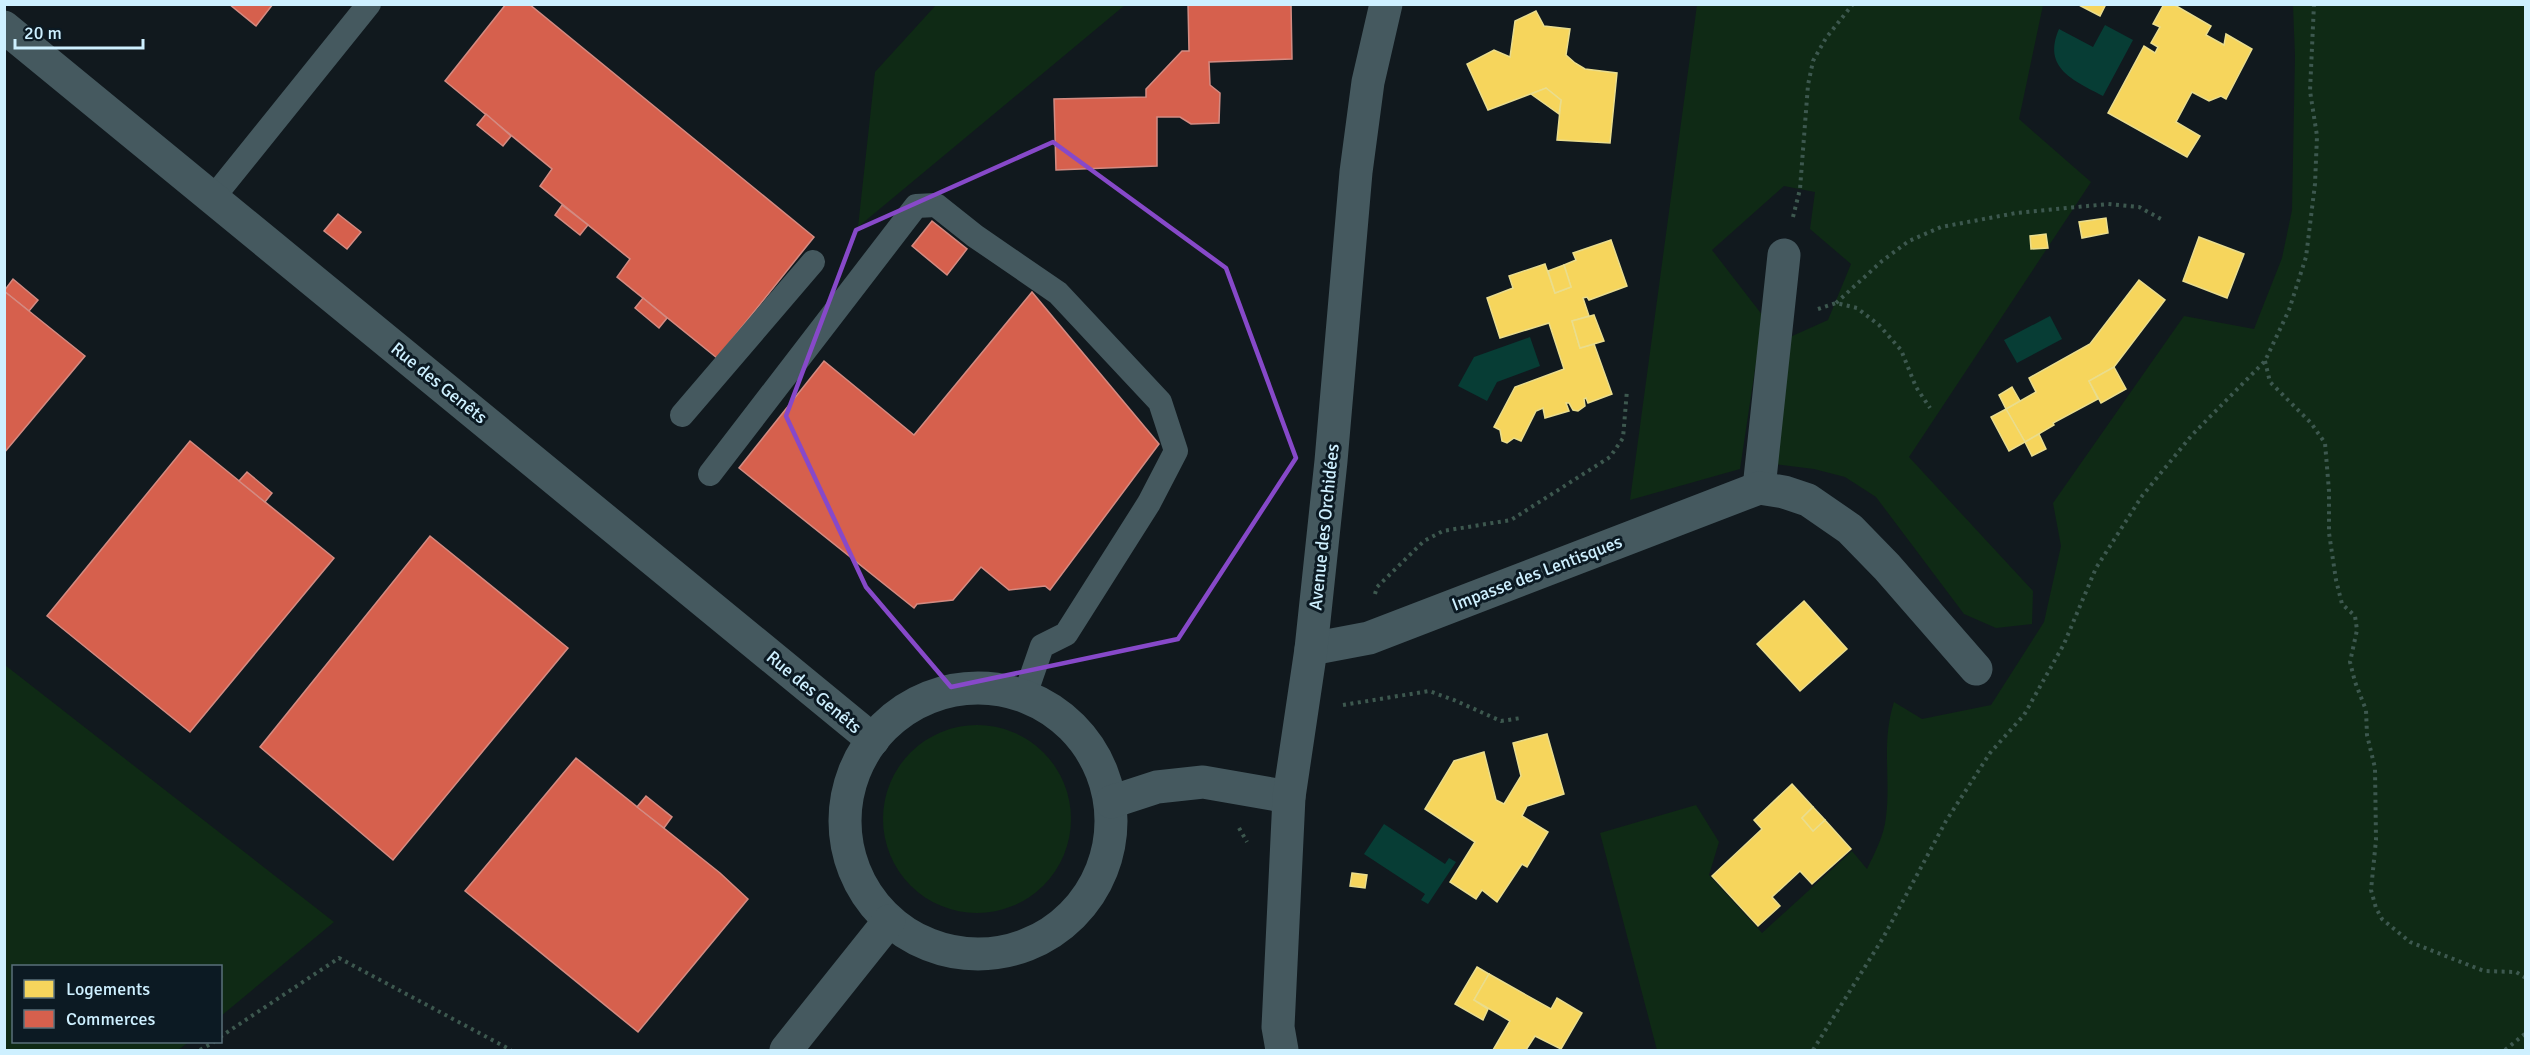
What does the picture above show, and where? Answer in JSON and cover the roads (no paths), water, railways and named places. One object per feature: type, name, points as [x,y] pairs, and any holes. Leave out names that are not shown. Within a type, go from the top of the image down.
[{"type":"street","name":"Avenue des Orchidées","points":[[1282,1050],[1278,1027],[1289,797],[1311,649],[1331,461],[1356,172],[1368,82],[1386,4]]},
{"type":"street","name":"Rue des Genêts","points":[[4,27],[873,740]]},
{"type":"street","points":[[1784,255],[1759,488],[1784,492],[1808,500],[1842,522],[1887,567],[1976,669]]},
{"type":"street","name":"Impasse des Lentisques","points":[[1311,649],[1369,638],[1759,488]]},
{"type":"street","points":[[981,687],[1025,695],[1067,721],[1088,744],[1102,771],[1111,802],[1112,828],[1098,881],[1083,904],[1064,923],[1042,939],[1017,950],[990,955],[963,954],[937,948],[911,937],[889,921],[872,903],[859,882],[850,858],[846,834],[845,809],[850,785],[859,761],[873,740],[894,717],[920,700],[950,690],[981,687]]},
{"type":"street","points":[[1111,802],[1157,787],[1203,782],[1289,797]]},
{"type":"street","points":[[786,1050],[889,921]]},
{"type":"lane","points":[[212,199],[369,4]]},
{"type":"lane","points":[[710,474],[916,206],[936,205],[975,236],[1058,293],[1160,402],[1176,451],[1149,503],[1066,634],[1042,646],[1025,695]]},
{"type":"lane","points":[[682,415],[813,262]]}]
